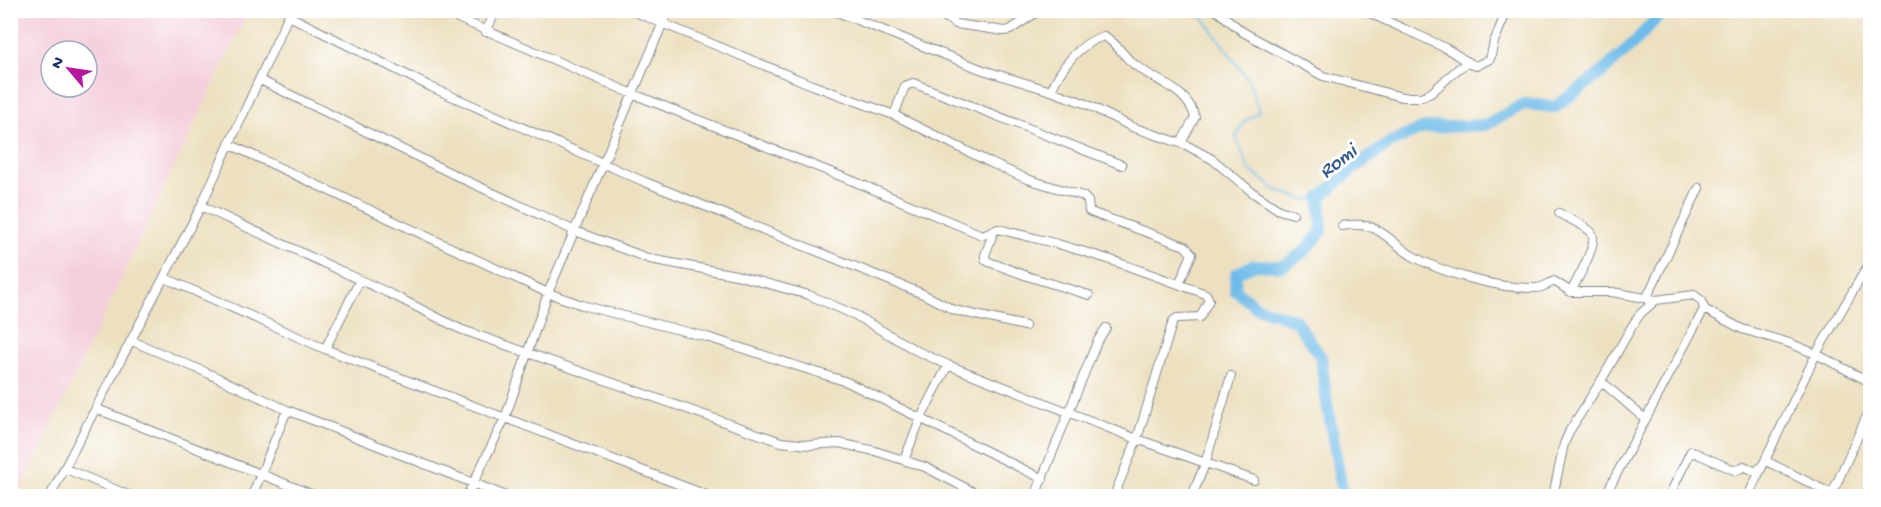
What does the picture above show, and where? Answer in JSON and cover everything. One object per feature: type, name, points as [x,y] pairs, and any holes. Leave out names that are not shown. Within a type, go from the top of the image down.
[{"type":"street","points":[[439,10],[633,94],[982,235],[998,229],[1058,244],[1206,294],[1209,300],[1200,317],[1177,318],[1173,321],[1137,439],[1114,496]]},
{"type":"street","points":[[486,32],[496,10]]},
{"type":"street","points":[[630,10],[812,85],[894,115],[1018,175],[1083,196],[1088,201],[1089,211],[1093,213],[1185,246],[1192,254],[1179,285]]},
{"type":"street","points":[[467,496],[505,418],[548,293],[670,10]]},
{"type":"street","points":[[832,10],[984,70],[1084,103],[1132,127],[1181,143],[1212,159],[1252,192],[1279,210],[1293,214]]},
{"type":"street","points":[[934,10],[956,24],[1004,31],[1010,30],[1040,10]]},
{"type":"street","points":[[1216,10],[1243,32],[1323,76],[1402,97],[1421,97],[1431,93],[1468,63]]},
{"type":"street","points":[[1364,10],[1396,27],[1448,49],[1476,66],[1490,59],[1507,10]]},
{"type":"street","points":[[50,496],[201,206],[290,13],[431,87],[604,164],[923,294],[954,310],[1025,326]]},
{"type":"street","points":[[1051,91],[1063,66],[1078,51],[1100,36],[1104,36],[1135,65],[1177,91],[1189,102],[1195,117],[1181,143]]},
{"type":"street","points":[[260,80],[575,231],[650,259],[736,275],[809,295],[855,315],[918,351],[948,365],[1137,439],[1254,480]]},
{"type":"street","points":[[894,115],[905,86],[913,82],[1122,165]]},
{"type":"street","points":[[229,144],[548,293],[585,306],[707,337],[847,382],[1043,479]]},
{"type":"street","points":[[1646,299],[1699,188]]},
{"type":"street","points":[[201,206],[460,329],[527,354],[781,442],[810,445],[839,443],[904,460],[925,467],[981,496]]},
{"type":"street","points":[[1559,213],[1591,232],[1594,238],[1592,250],[1571,292]]},
{"type":"street","points":[[1342,226],[1358,223],[1372,227],[1383,232],[1412,255],[1444,270],[1490,284],[1539,288],[1554,281],[1571,292],[1612,292],[1656,300],[1695,295],[1702,301],[1704,309],[1605,496]]},
{"type":"street","points":[[994,231],[984,255],[989,262],[1089,295]]},
{"type":"street","points":[[1748,496],[1816,354],[1870,262]]},
{"type":"street","points":[[165,278],[325,349],[709,496]]},
{"type":"street","points":[[325,349],[360,280]]},
{"type":"street","points":[[1553,496],[1569,430],[1640,314],[1656,300]]},
{"type":"street","points":[[1704,309],[1742,329],[1816,354],[1870,382]]},
{"type":"street","points":[[1035,496],[1071,412],[1097,342],[1106,328]]},
{"type":"street","points":[[132,341],[287,410],[506,496]]},
{"type":"street","points":[[904,460],[921,418],[948,365]]},
{"type":"street","points":[[1192,496],[1205,464],[1231,376]]},
{"type":"street","points":[[1601,381],[1646,420]]},
{"type":"street","points":[[97,409],[316,496]]},
{"type":"street","points":[[1766,461],[1833,496],[1870,409]]},
{"type":"street","points":[[252,496],[287,410]]},
{"type":"street","points":[[1669,496],[1691,451],[1737,471],[1744,466],[1756,472],[1766,461]]},
{"type":"street","points":[[66,469],[131,496]]},
{"type":"shaded area","points":[[10,11],[248,11],[18,496],[10,494]]},
{"type":"waterway","points":[[1196,10],[1249,81],[1259,112],[1244,122],[1236,137],[1249,170],[1278,191],[1306,200],[1320,198]]},
{"type":"waterway","name":"Romi","points":[[1343,496],[1321,357],[1295,320],[1256,307],[1235,290],[1236,274],[1253,265],[1283,266],[1304,252],[1322,231],[1320,198],[1353,169],[1391,142],[1424,128],[1485,125],[1524,104],[1555,107],[1599,75],[1634,43],[1664,10]]}]
